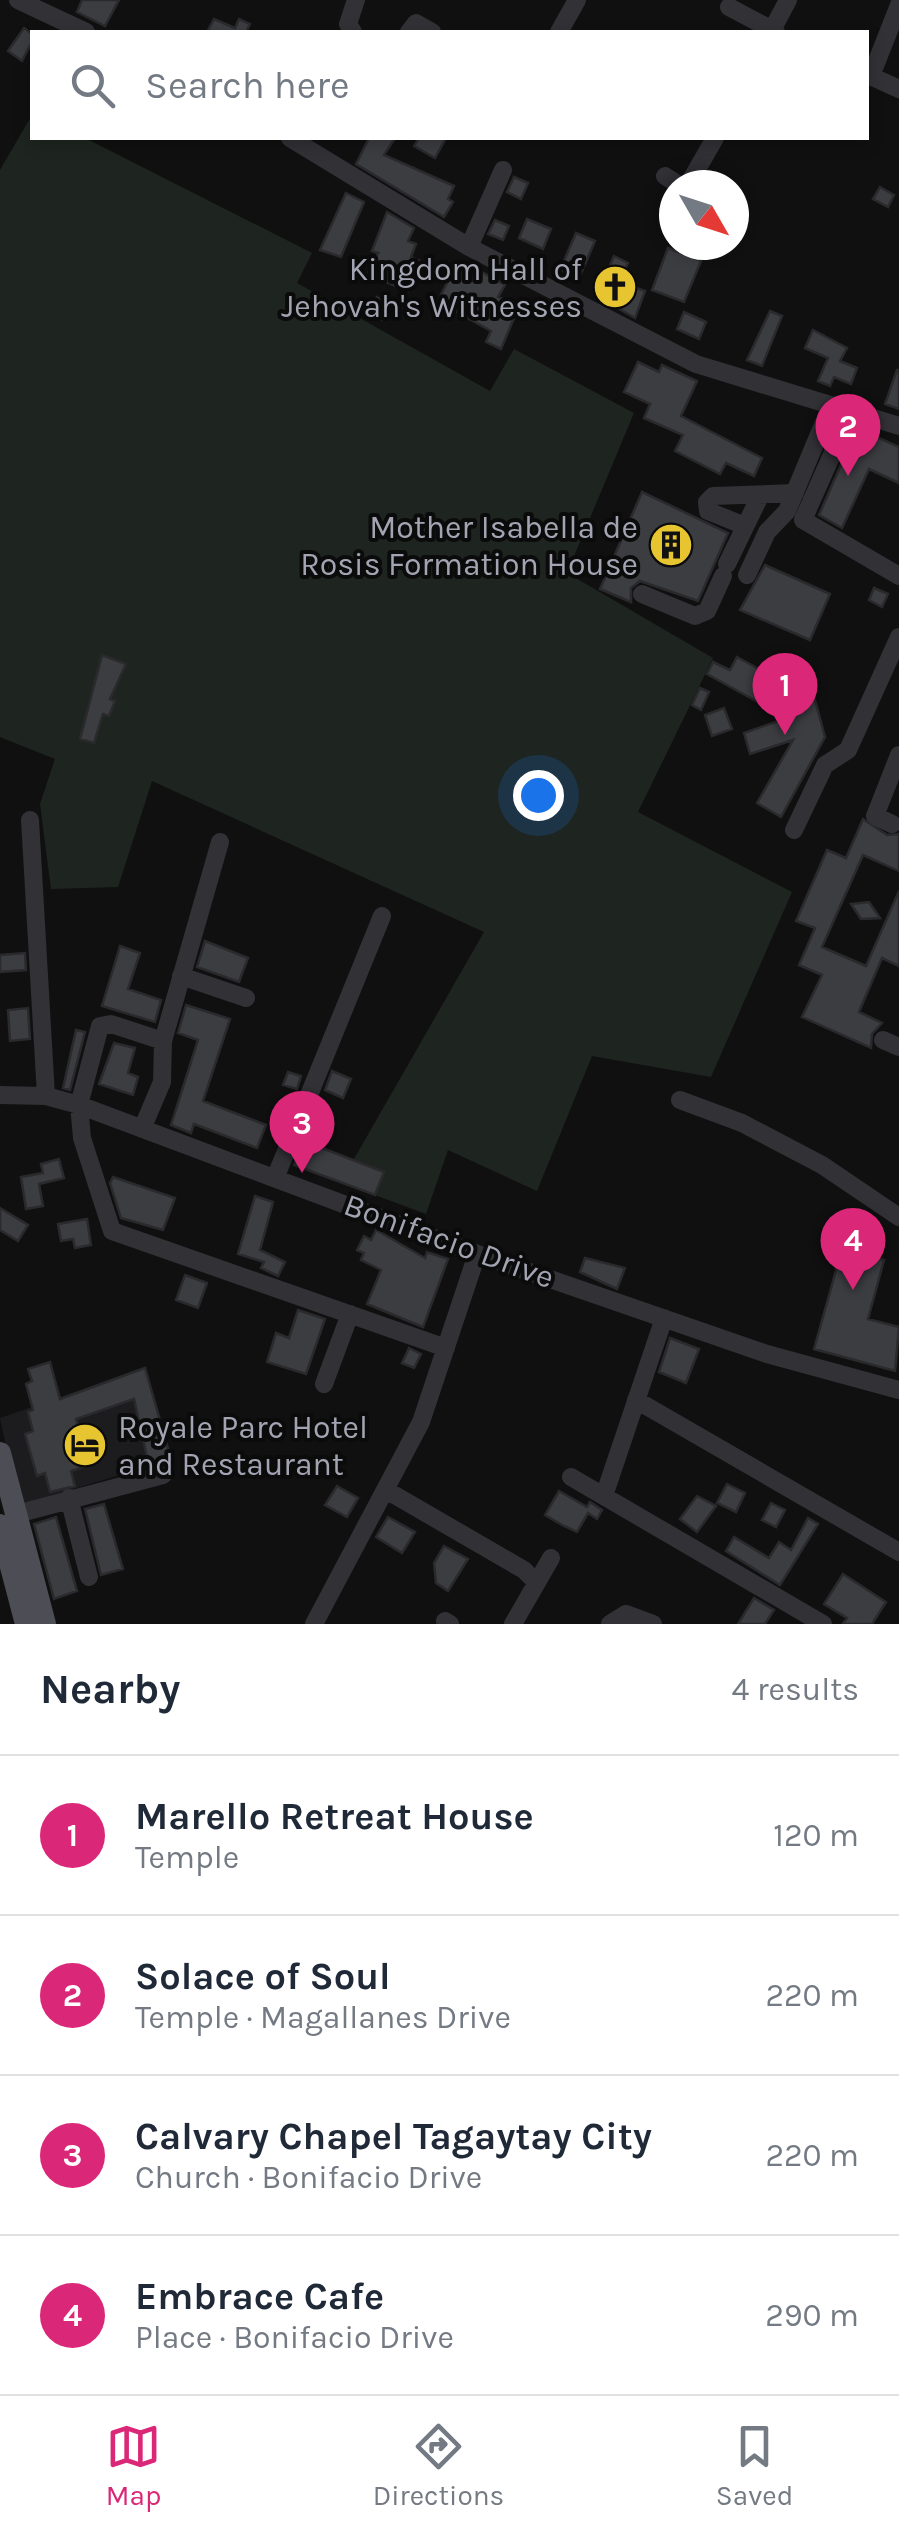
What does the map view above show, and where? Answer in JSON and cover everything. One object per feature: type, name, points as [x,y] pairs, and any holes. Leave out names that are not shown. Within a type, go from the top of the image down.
[{"type":"main road","points":[[0,1453],[26,1624]]},
{"type":"main road","points":[[8,1520],[45,1624]]},
{"type":"street","points":[[18,0],[82,30]]},
{"type":"street","points":[[352,30],[348,24],[356,0]]},
{"type":"street","points":[[560,30],[576,0]]},
{"type":"street","points":[[774,30],[788,0]]},
{"type":"street","points":[[899,5],[869,75],[899,89]]},
{"type":"street","points":[[728,7],[769,30]]},
{"type":"street","points":[[298,140],[324,146],[468,248],[696,364],[899,426]]},
{"type":"street","points":[[697,170],[714,140]]},
{"type":"street","points":[[468,248],[503,170]]},
{"type":"street","points":[[747,575],[767,532],[787,511],[830,408]]},
{"type":"street","points":[[850,414],[803,520],[899,576]]},
{"type":"street","points":[[745,526],[708,512],[698,500],[795,493]]},
{"type":"street","points":[[642,594],[696,616],[707,611],[760,496]]},
{"type":"street","points":[[794,830],[825,766],[848,750],[899,637]]},
{"type":"street","points":[[892,824],[874,816],[899,755]]},
{"type":"street","points":[[30,820],[46,1096]]},
{"type":"street","points":[[142,1129],[162,1082],[163,1040],[220,842]]},
{"type":"street","points":[[276,1176],[382,916]]},
{"type":"street","points":[[182,976],[246,998]]},
{"type":"street","points":[[163,1040],[110,1024],[100,1026],[80,1105],[82,1138],[112,1231],[446,1348]]},
{"type":"street","name":"Bonifacio Drive","points":[[0,1095],[46,1096],[80,1105],[477,1254],[767,1354],[899,1390]]},
{"type":"street","points":[[680,1100],[742,1123],[822,1164],[899,1217]]},
{"type":"street","points":[[314,1624],[421,1422],[477,1254]]},
{"type":"street","points":[[324,1384],[350,1314]]},
{"type":"street","points":[[604,1496],[664,1318]]},
{"type":"street","points":[[636,1400],[899,1552]]},
{"type":"street","points":[[8,1520],[69,1498],[163,1475]]},
{"type":"street","points":[[570,1478],[824,1624]]},
{"type":"street","points":[[386,1490],[524,1570],[537,1583]]},
{"type":"street","points":[[69,1498],[89,1576]]},
{"type":"street","points":[[512,1624],[551,1558]]},
{"type":"street","points":[[611,1621],[626,1614],[653,1624]]},
{"type":"shaded area","points":[[30,118],[30,140],[89,140],[312,253],[297,283],[490,391],[514,349],[634,413],[567,573],[713,658],[638,812],[792,892],[711,1077],[592,1056],[537,1191],[448,1150],[426,1214],[375,1195],[384,1172],[354,1159],[484,932],[152,781],[118,887],[51,889],[40,804],[55,759],[0,737],[0,170]]},
{"type":"shaded area","name":"Royale Parc Hotel and Restaurant","points":[[145,1368],[171,1459],[19,1506],[0,1418]]},
{"type":"building","points":[[82,0],[119,0],[105,26],[77,12]]},
{"type":"building","points":[[214,19],[235,28],[239,19],[250,24],[247,30],[208,30]]},
{"type":"building","points":[[24,28],[30,32],[30,46],[22,61],[8,51]]},
{"type":"building","points":[[368,140],[394,140],[384,155],[454,186],[448,199],[453,202],[444,217],[356,164]]},
{"type":"building","points":[[418,140],[445,140],[435,158],[414,146]]},
{"type":"building","points":[[514,177],[528,183],[521,199],[507,192]]},
{"type":"building","points":[[880,187],[894,195],[888,207],[873,199]]},
{"type":"building","points":[[346,193],[364,202],[341,257],[320,250]]},
{"type":"building","points":[[387,212],[414,228],[408,241],[416,244],[411,257],[420,261],[408,291],[367,274],[378,253],[372,251]]},
{"type":"building","points":[[527,219],[551,229],[543,249],[519,238]]},
{"type":"building","points":[[495,220],[509,226],[503,240],[488,234]]},
{"type":"building","points":[[576,233],[595,241],[579,278],[560,270]]},
{"type":"building","points":[[614,256],[628,263],[623,273],[634,278],[631,286],[645,291],[635,318],[597,296]]},
{"type":"building","points":[[663,260],[701,261],[684,302],[652,290]]},
{"type":"building","points":[[456,266],[477,277],[480,271],[505,285],[498,297],[519,306],[501,349],[486,342],[491,331],[453,310],[449,319],[433,310]]},
{"type":"building","points":[[377,297],[391,306],[382,320],[368,311]]},
{"type":"building","points":[[770,311],[782,316],[762,366],[747,360]]},
{"type":"building","points":[[684,312],[706,322],[699,339],[677,329]]},
{"type":"building","points":[[813,330],[847,348],[840,361],[857,368],[851,384],[834,377],[830,386],[818,381],[828,358],[805,348]]},
{"type":"building","points":[[638,362],[659,372],[662,365],[697,381],[681,416],[762,458],[754,476],[726,463],[720,474],[675,451],[683,435],[644,418],[650,404],[624,392]]},
{"type":"building","points":[[899,370],[899,409],[885,404]]},
{"type":"building","points":[[857,428],[899,447],[899,483],[869,469],[842,528],[819,515]]},
{"type":"building","name":"Mother Isabella de Rosis Formation House","points":[[642,492],[728,533],[698,601],[640,581],[631,588],[631,602],[600,589]]},
{"type":"building","points":[[765,565],[830,594],[810,640],[740,610]]},
{"type":"building","points":[[874,588],[888,594],[882,607],[869,600]]},
{"type":"building","points":[[102,655],[126,664],[110,699],[115,701],[109,716],[103,714],[94,743],[80,739]]},
{"type":"building","points":[[737,657],[815,700],[825,737],[781,817],[757,803],[793,740],[750,754],[744,733],[787,718],[707,674],[713,662],[730,670]]},
{"type":"building","points":[[700,688],[709,692],[701,710],[692,705]]},
{"type":"building","points":[[724,708],[732,729],[712,736],[705,715]]},
{"type":"building","points":[[863,819],[887,835],[899,834],[899,871],[863,855],[822,947],[866,966],[899,891],[899,966],[882,958],[859,1012],[882,1023],[872,1034],[871,1048],[802,1017],[822,975],[799,965],[815,928],[796,921],[827,850],[846,858]]},
{"type":"building","points":[[869,902],[880,918],[861,919],[851,904]]},
{"type":"building","points":[[205,941],[248,958],[239,982],[197,967]]},
{"type":"building","points":[[120,946],[140,953],[128,989],[161,1000],[155,1022],[102,1006]]},
{"type":"building","points":[[25,953],[26,970],[0,972],[0,955]]},
{"type":"building","points":[[186,1005],[230,1019],[203,1101],[266,1125],[257,1148],[194,1124],[191,1133],[171,1125],[198,1040],[178,1033]]},
{"type":"building","points":[[28,1008],[30,1039],[10,1041],[8,1010]]},
{"type":"building","points":[[76,1030],[85,1032],[70,1090],[63,1088]]},
{"type":"building","points":[[114,1043],[135,1048],[128,1073],[138,1077],[133,1095],[99,1084]]},
{"type":"building","points":[[332,1071],[351,1079],[343,1098],[325,1090]]},
{"type":"building","points":[[288,1072],[301,1076],[297,1089],[283,1085]]},
{"type":"building","points":[[304,1141],[384,1172],[375,1195],[294,1165]]},
{"type":"building","points":[[59,1159],[64,1178],[39,1184],[43,1206],[26,1209],[21,1177],[43,1173],[41,1164]]},
{"type":"building","points":[[113,1177],[175,1198],[163,1230],[121,1218],[110,1183]]},
{"type":"building","points":[[255,1196],[273,1202],[260,1250],[285,1262],[278,1276],[261,1268],[264,1262],[238,1254]]},
{"type":"building","points":[[0,1208],[28,1225],[18,1241],[0,1230]]},
{"type":"building","points":[[87,1219],[91,1245],[75,1248],[73,1239],[61,1241],[58,1224]]},
{"type":"building","points":[[376,1230],[425,1258],[427,1252],[448,1259],[423,1327],[367,1304],[381,1270],[361,1260],[364,1253],[357,1250],[364,1236],[371,1240]]},
{"type":"building","points":[[842,1249],[884,1260],[868,1319],[899,1327],[895,1371],[814,1349]]},
{"type":"building","points":[[585,1258],[625,1268],[617,1289],[580,1272]]},
{"type":"building","points":[[185,1275],[207,1283],[198,1308],[176,1300]]},
{"type":"building","points":[[298,1310],[325,1319],[306,1374],[267,1362],[276,1333],[289,1338]]},
{"type":"building","points":[[670,1338],[699,1349],[686,1383],[659,1372]]},
{"type":"building","points":[[409,1348],[421,1354],[414,1368],[402,1363]]},
{"type":"building","points":[[50,1362],[60,1399],[145,1368],[171,1459],[149,1466],[134,1399],[76,1419],[89,1465],[71,1471],[75,1486],[50,1492],[45,1473],[37,1476],[25,1434],[33,1431],[28,1412],[33,1410],[26,1384],[32,1381],[28,1369]]},
{"type":"building","points":[[727,1484],[745,1493],[736,1512],[717,1503]]},
{"type":"building","points":[[337,1486],[358,1498],[347,1517],[325,1505]]},
{"type":"building","points":[[559,1491],[587,1507],[590,1502],[602,1510],[597,1519],[588,1513],[577,1532],[545,1515]]},
{"type":"building","points":[[697,1496],[716,1506],[697,1532],[680,1519]]},
{"type":"building","points":[[771,1503],[785,1510],[776,1527],[762,1520]]},
{"type":"building","points":[[104,1504],[123,1569],[101,1575],[85,1509]]},
{"type":"building","points":[[56,1517],[77,1591],[54,1599],[34,1524]]},
{"type":"building","points":[[388,1517],[415,1532],[402,1553],[376,1537]]},
{"type":"building","points":[[808,1518],[818,1524],[780,1585],[726,1551],[734,1537],[769,1558],[779,1542],[791,1550]]},
{"type":"building","points":[[444,1546],[468,1559],[448,1591],[436,1583],[434,1563]]},
{"type":"building","points":[[843,1574],[886,1602],[872,1624],[843,1624],[847,1618],[824,1604]]},
{"type":"building","points":[[754,1598],[774,1610],[765,1624],[738,1624]]},
{"type":"place","name":"Kingdom Hall of Jehovah's Witnesses","points":[[615,287]]},
{"type":"place","name":"Solace of Soul","points":[[848,476]]},
{"type":"place","name":"Mother Isabella de Rosis Formation House","points":[[671,545]]},
{"type":"place","name":"Marello Retreat House","points":[[785,735]]},
{"type":"place","name":"Calvary Chapel Tagaytay City","points":[[302,1173]]},
{"type":"place","name":"Embrace Cafe","points":[[853,1290]]},
{"type":"place","name":"Royale Parc Hotel and Restaurant","points":[[85,1445]]}]
